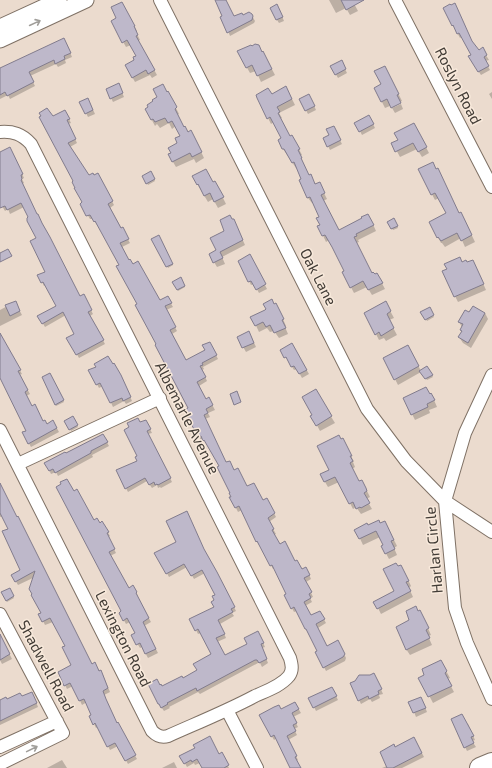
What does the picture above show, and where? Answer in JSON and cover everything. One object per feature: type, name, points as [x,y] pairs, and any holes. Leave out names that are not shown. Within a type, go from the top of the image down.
[{"type":"main road","points":[[480,768],[492,763]]},
{"type":"street","points":[[0,27],[59,0]]},
{"type":"street","points":[[0,40],[86,0]]},
{"type":"street","name":"Oak Lane","points":[[160,0],[367,409],[406,461],[445,501],[492,532]]},
{"type":"street","name":"Roslyn Road","points":[[395,0],[492,187]]},
{"type":"street","name":"Albemarle Avenue","points":[[0,132],[14,132],[24,137],[31,144],[290,658],[292,670],[285,681],[227,710]]},
{"type":"street","name":"Harlan Circle","points":[[492,375],[465,433],[445,501],[455,608],[467,643],[492,699]]},
{"type":"street","points":[[18,464],[160,398]]},
{"type":"street","name":"Lexington Road","points":[[0,430],[152,731],[160,736],[168,736],[227,710]]},
{"type":"street","name":"Shadwell Road","points":[[0,614],[63,733],[0,764]]},
{"type":"street","points":[[227,710],[257,768]]},
{"type":"street","points":[[0,747],[57,721]]},
{"type":"building","points":[[215,0],[226,0],[234,16],[242,13],[243,15],[249,12],[253,16],[252,20],[227,33]]},
{"type":"building","points":[[341,0],[364,0],[346,10]]},
{"type":"building","points":[[122,2],[135,26],[138,35],[136,36],[155,70],[148,74],[146,70],[132,78],[125,65],[134,60],[133,57],[136,56],[127,40],[122,43],[111,21],[116,18],[111,7]]},
{"type":"building","points":[[455,3],[472,41],[479,50],[483,47],[487,55],[484,57],[489,66],[478,72],[468,56],[471,55],[459,33],[457,34],[443,8]]},
{"type":"building","points":[[277,4],[283,17],[276,20],[270,8]]},
{"type":"building","points":[[64,38],[71,53],[64,56],[65,59],[55,64],[54,60],[29,72],[34,82],[7,96],[5,92],[0,95],[0,68]]},
{"type":"building","points":[[255,44],[259,45],[272,69],[257,76],[252,65],[246,68],[237,51]]},
{"type":"building","points":[[342,60],[346,69],[335,75],[330,66]]},
{"type":"building","points":[[385,66],[399,94],[397,95],[401,103],[391,108],[387,99],[381,102],[374,88],[381,84],[374,71]]},
{"type":"building","points":[[119,83],[123,93],[110,99],[106,89]]},
{"type":"building","points":[[163,84],[177,107],[175,109],[184,127],[185,126],[188,132],[191,130],[202,152],[192,157],[190,153],[172,162],[168,154],[171,153],[168,148],[177,143],[175,138],[180,136],[172,121],[168,123],[165,118],[155,122],[153,119],[151,120],[145,109],[148,107],[147,105],[153,101],[152,100],[157,97],[153,89]]},
{"type":"building","points":[[286,86],[292,99],[277,107],[280,112],[278,113],[290,136],[292,135],[300,149],[298,150],[309,175],[311,174],[315,184],[320,182],[325,193],[321,195],[339,230],[368,214],[374,225],[356,234],[357,236],[354,237],[372,273],[377,273],[383,283],[368,290],[363,281],[350,288],[342,272],[344,271],[332,247],[325,235],[322,236],[317,226],[320,225],[316,218],[319,217],[310,197],[307,198],[299,180],[301,179],[294,162],[292,163],[284,149],[282,149],[278,140],[281,138],[270,117],[267,119],[257,98],[256,95],[268,88],[272,94]]},
{"type":"building","points":[[309,94],[315,106],[305,111],[299,99]]},
{"type":"building","points":[[88,98],[93,110],[85,114],[79,102]]},
{"type":"building","points":[[47,108],[53,116],[65,110],[70,119],[67,120],[76,139],[68,143],[89,175],[98,173],[113,201],[108,204],[121,228],[123,227],[129,239],[120,243],[129,260],[130,259],[133,264],[138,261],[160,300],[168,296],[172,303],[165,306],[176,327],[170,330],[186,360],[205,350],[202,345],[210,342],[217,355],[202,363],[203,365],[200,366],[206,377],[197,382],[206,399],[209,397],[213,405],[206,409],[208,413],[204,415],[226,462],[230,461],[234,470],[238,468],[247,486],[254,483],[263,500],[267,498],[275,513],[268,518],[274,529],[272,530],[280,544],[285,541],[295,561],[297,560],[302,569],[306,567],[310,575],[304,578],[312,592],[309,594],[311,598],[304,602],[311,615],[320,611],[325,619],[316,624],[327,646],[338,640],[345,654],[343,657],[323,668],[315,652],[317,651],[306,629],[294,607],[291,609],[284,595],[286,594],[272,565],[270,566],[257,541],[256,542],[239,506],[235,508],[229,497],[231,497],[230,493],[217,467],[219,466],[204,440],[203,441],[201,436],[198,437],[184,410],[188,408],[135,305],[137,304],[116,266],[119,265],[95,221],[94,222],[90,215],[86,216],[80,204],[82,202],[74,188],[73,181],[39,117],[41,116],[39,113]]},
{"type":"building","points":[[369,115],[374,124],[359,132],[354,123]]},
{"type":"building","points":[[414,123],[427,147],[418,152],[413,143],[395,152],[391,143],[398,140],[394,133]]},
{"type":"building","points":[[334,126],[341,140],[327,147],[323,138],[329,135],[326,129]]},
{"type":"building","points":[[10,147],[23,174],[21,175],[21,180],[37,214],[80,296],[84,294],[92,310],[88,312],[104,340],[76,355],[66,338],[74,334],[63,312],[42,324],[37,316],[56,306],[43,282],[41,283],[37,275],[45,272],[30,241],[36,238],[27,221],[28,217],[21,203],[7,210],[5,206],[0,208],[0,152]]},
{"type":"building","points":[[433,162],[436,169],[438,168],[459,213],[461,212],[472,235],[461,241],[457,233],[441,241],[438,237],[437,238],[429,222],[446,213],[435,193],[431,195],[418,169]]},
{"type":"building","points":[[206,169],[224,197],[214,202],[210,193],[204,196],[192,176]]},
{"type":"building","points":[[151,171],[155,179],[146,184],[142,176]]},
{"type":"building","points":[[230,215],[232,219],[234,219],[243,240],[220,252],[223,258],[213,263],[209,254],[216,250],[210,238],[224,231],[220,220]]},
{"type":"building","points":[[394,218],[398,226],[391,229],[387,222]]},
{"type":"building","points":[[159,235],[173,264],[166,267],[151,239]]},
{"type":"building","points":[[8,249],[12,256],[0,262],[0,253]]},
{"type":"building","points":[[250,254],[266,284],[256,290],[251,281],[248,282],[238,261]]},
{"type":"building","points":[[460,257],[462,262],[466,260],[467,262],[473,260],[484,284],[454,297],[442,271],[447,269],[444,264]]},
{"type":"building","points":[[181,277],[185,286],[177,290],[172,282]]},
{"type":"building","points":[[272,299],[274,304],[276,303],[284,319],[282,320],[286,328],[274,333],[270,325],[266,327],[263,322],[255,326],[250,317],[265,310],[266,309],[263,304]]},
{"type":"building","points":[[16,301],[20,311],[10,316],[5,305]]},
{"type":"building","points":[[386,301],[391,311],[387,314],[394,328],[381,336],[379,332],[375,335],[364,313]]},
{"type":"building","points":[[473,306],[485,313],[468,343],[458,337],[462,331],[460,330],[463,324],[458,322],[465,310],[469,312]]},
{"type":"building","points":[[430,307],[434,315],[425,320],[420,312]]},
{"type":"building","points":[[249,331],[254,343],[242,348],[237,337]]},
{"type":"building","points":[[0,333],[21,370],[18,371],[28,390],[25,392],[32,406],[35,404],[43,421],[45,420],[47,424],[53,420],[57,428],[28,444],[22,432],[26,431],[0,378]]},
{"type":"building","points":[[292,343],[307,370],[299,374],[294,366],[291,367],[286,357],[284,358],[280,350]]},
{"type":"building","points":[[408,345],[419,366],[394,380],[383,358]]},
{"type":"building","points":[[108,356],[121,375],[131,397],[123,401],[122,398],[110,403],[100,383],[96,385],[88,370],[96,367],[94,364]]},
{"type":"building","points":[[427,366],[433,375],[425,379],[419,371]]},
{"type":"building","points":[[50,373],[64,400],[55,405],[42,377]]},
{"type":"building","points":[[426,387],[435,400],[427,404],[428,407],[411,415],[403,398]]},
{"type":"building","points":[[316,389],[332,416],[316,426],[302,397]]},
{"type":"building","points":[[237,391],[241,402],[234,405],[230,394]]},
{"type":"building","points":[[73,416],[78,425],[69,430],[64,421]]},
{"type":"building","points":[[138,418],[140,422],[146,420],[151,429],[147,431],[171,478],[158,485],[155,485],[154,482],[149,485],[145,478],[125,489],[116,470],[137,461],[135,457],[137,456],[124,430],[129,427],[127,423]]},
{"type":"building","points":[[103,434],[108,442],[55,473],[53,469],[49,471],[44,463],[65,452],[66,453]]},
{"type":"building","points":[[339,435],[341,439],[343,438],[352,456],[350,456],[353,461],[350,463],[359,481],[362,480],[367,491],[364,493],[370,503],[361,508],[356,509],[353,502],[349,504],[335,477],[324,482],[320,474],[329,470],[317,446]]},
{"type":"building","points":[[67,479],[74,491],[77,489],[94,520],[97,518],[100,523],[102,521],[109,532],[107,533],[115,549],[109,552],[129,588],[133,585],[137,592],[136,593],[149,618],[143,622],[156,649],[145,654],[140,643],[136,645],[131,635],[135,633],[127,618],[123,621],[119,613],[121,611],[56,487],[61,484],[60,482]]},
{"type":"building","points":[[0,483],[92,664],[95,662],[99,671],[101,670],[108,688],[103,691],[106,699],[117,723],[118,722],[136,755],[125,761],[115,743],[107,747],[95,723],[93,725],[89,716],[91,715],[84,699],[79,701],[70,683],[64,686],[58,672],[71,665],[62,647],[65,646],[50,618],[42,622],[38,614],[41,613],[29,589],[35,571],[15,582],[11,575],[20,570],[2,531],[8,529],[0,513]]},
{"type":"building","points":[[187,511],[204,549],[235,607],[231,609],[233,612],[218,620],[225,634],[216,638],[225,655],[247,644],[244,638],[258,631],[264,643],[261,644],[267,659],[259,663],[255,660],[197,691],[196,688],[167,703],[168,704],[161,708],[148,684],[157,679],[162,686],[182,676],[183,678],[197,670],[193,664],[211,654],[198,629],[195,631],[189,619],[214,607],[211,602],[214,600],[212,596],[215,595],[202,570],[191,576],[184,564],[166,574],[154,553],[176,542],[166,521]]},
{"type":"building","points":[[379,520],[380,523],[385,521],[394,540],[391,541],[395,549],[385,554],[381,546],[383,545],[376,531],[359,539],[354,530],[367,523],[368,525]]},
{"type":"building","points":[[396,563],[398,566],[401,565],[409,581],[406,582],[411,591],[377,609],[373,602],[394,591],[383,569]]},
{"type":"building","points":[[10,588],[14,596],[6,601],[1,592]]},
{"type":"building","points":[[416,606],[418,611],[420,610],[429,628],[426,630],[430,638],[406,650],[396,627],[409,620],[406,611]]},
{"type":"building","points":[[0,634],[10,654],[0,660]]},
{"type":"building","points":[[441,660],[447,671],[445,673],[452,686],[428,697],[418,678],[424,675],[422,669]]},
{"type":"building","points":[[374,673],[382,689],[378,691],[379,694],[369,699],[368,696],[358,701],[350,683],[355,681],[359,675],[370,675]]},
{"type":"building","points":[[332,687],[337,696],[313,708],[308,698]]},
{"type":"building","points":[[32,692],[37,703],[0,721],[0,700],[6,697],[7,699],[20,693],[22,696]]},
{"type":"building","points":[[421,697],[426,708],[413,713],[408,702]]},
{"type":"building","points":[[295,702],[299,709],[292,713],[297,723],[293,725],[296,731],[287,736],[301,768],[290,768],[274,735],[271,737],[259,715],[279,705],[281,709]]},
{"type":"building","points":[[462,714],[474,736],[471,737],[474,743],[464,748],[451,719]]},
{"type":"building","points":[[210,736],[219,754],[222,752],[229,765],[224,768],[202,768],[197,759],[192,762],[191,760],[184,764],[179,756],[195,748],[193,745]]},
{"type":"building","points":[[414,737],[422,753],[393,768],[387,768],[380,752],[394,744],[395,747]]}]
